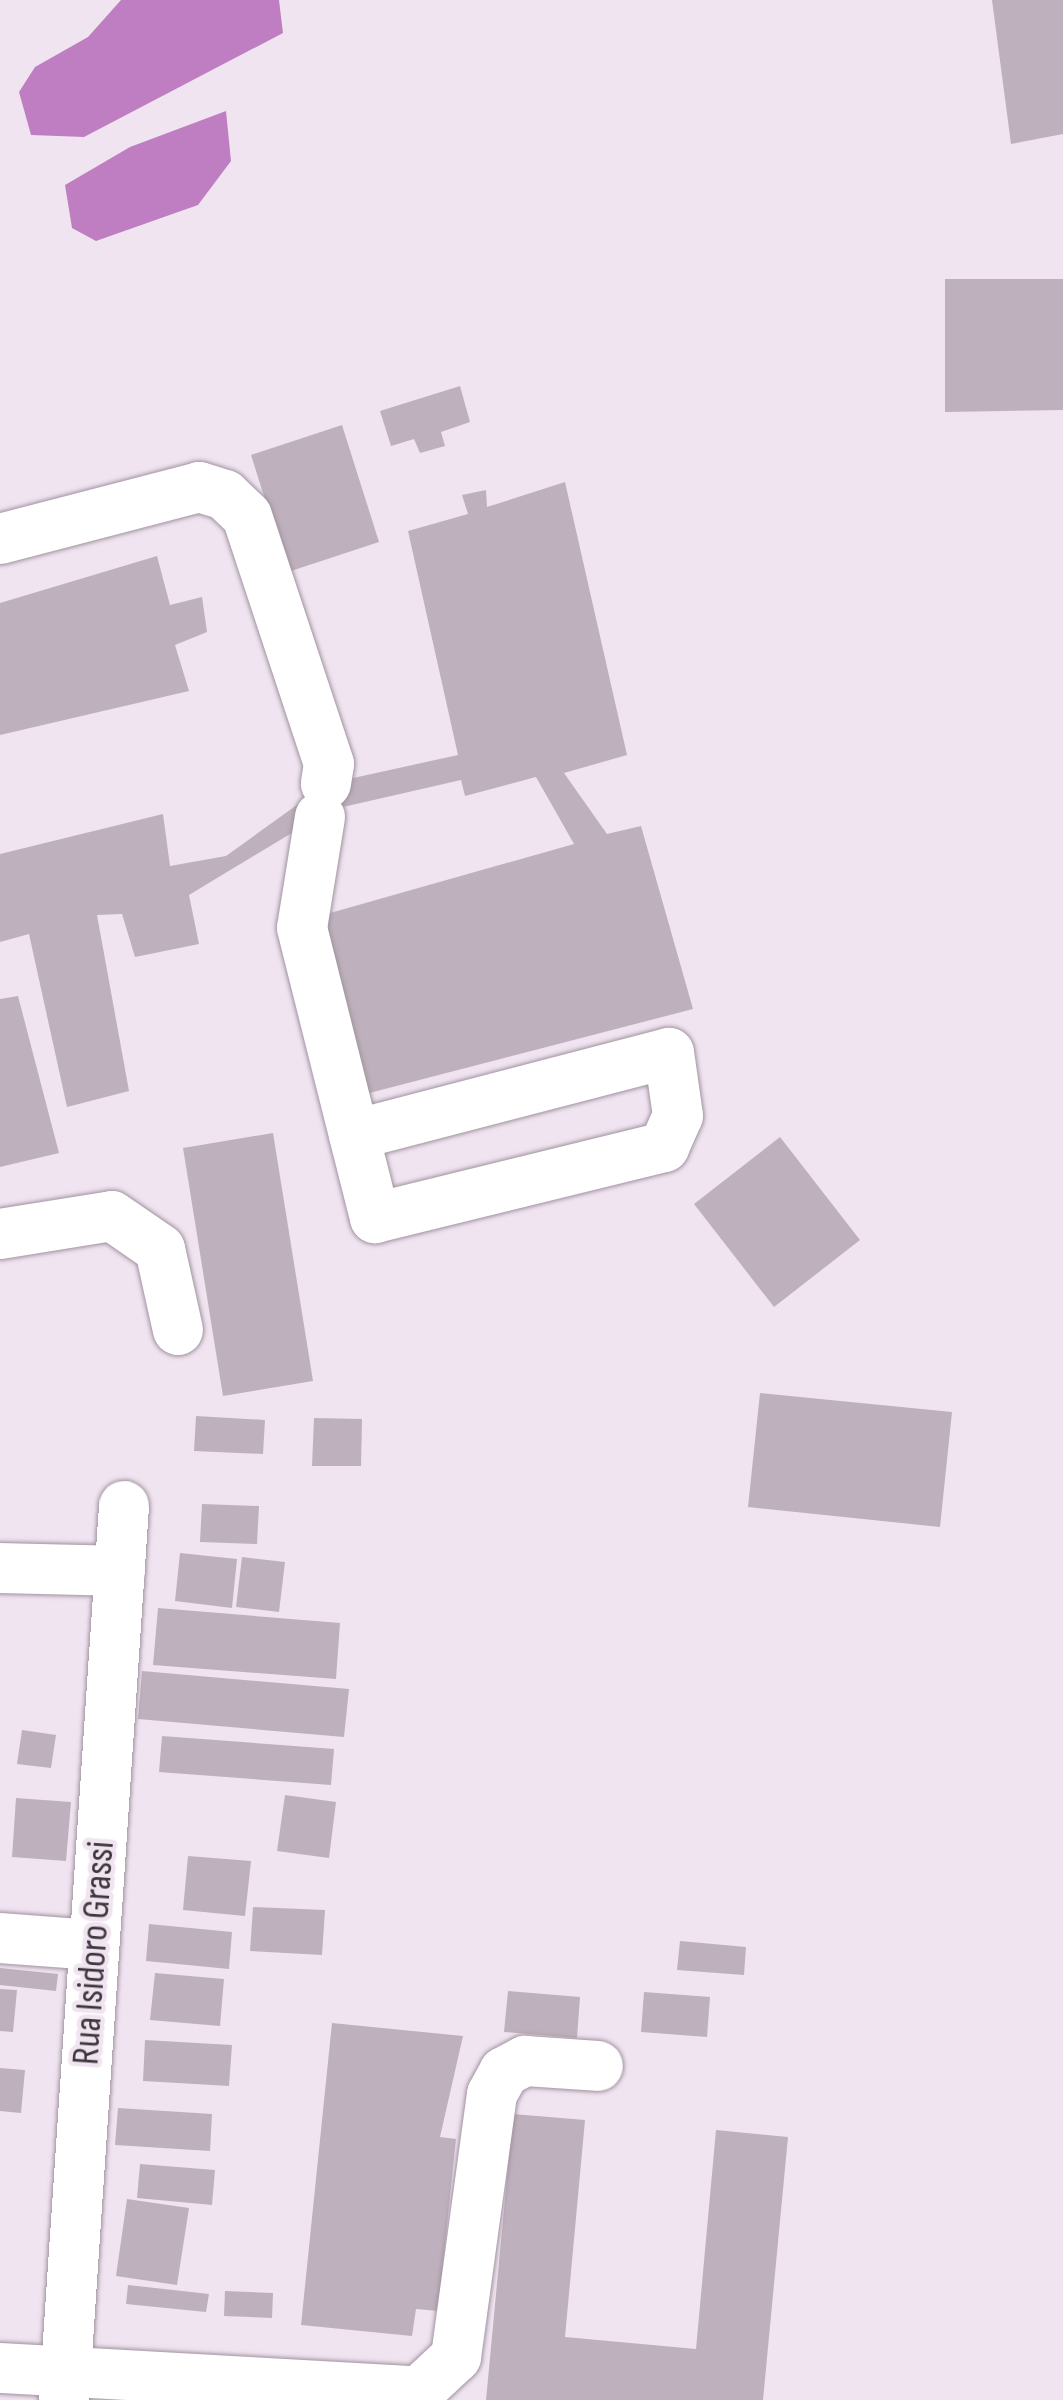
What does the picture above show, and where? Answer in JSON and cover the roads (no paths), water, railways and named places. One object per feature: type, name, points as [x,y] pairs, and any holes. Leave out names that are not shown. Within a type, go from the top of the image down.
[{"type":"street","points":[[0,539],[200,487],[226,495],[247,516],[329,764],[302,928],[374,1218],[664,1146],[678,1116],[669,1053],[354,1135]]},
{"type":"street","points":[[0,1234],[112,1216],[160,1249],[178,1330]]},
{"type":"street","name":"Rua Isidoro Grassi","points":[[65,2386],[124,1506]]},
{"type":"street","points":[[0,1568],[120,1570]]},
{"type":"street","points":[[0,1938],[94,1945]]},
{"type":"street","points":[[0,2368],[65,2386],[298,2385],[410,2396],[443,2376],[456,2357],[492,2094],[504,2072],[525,2061],[598,2066]]}]
